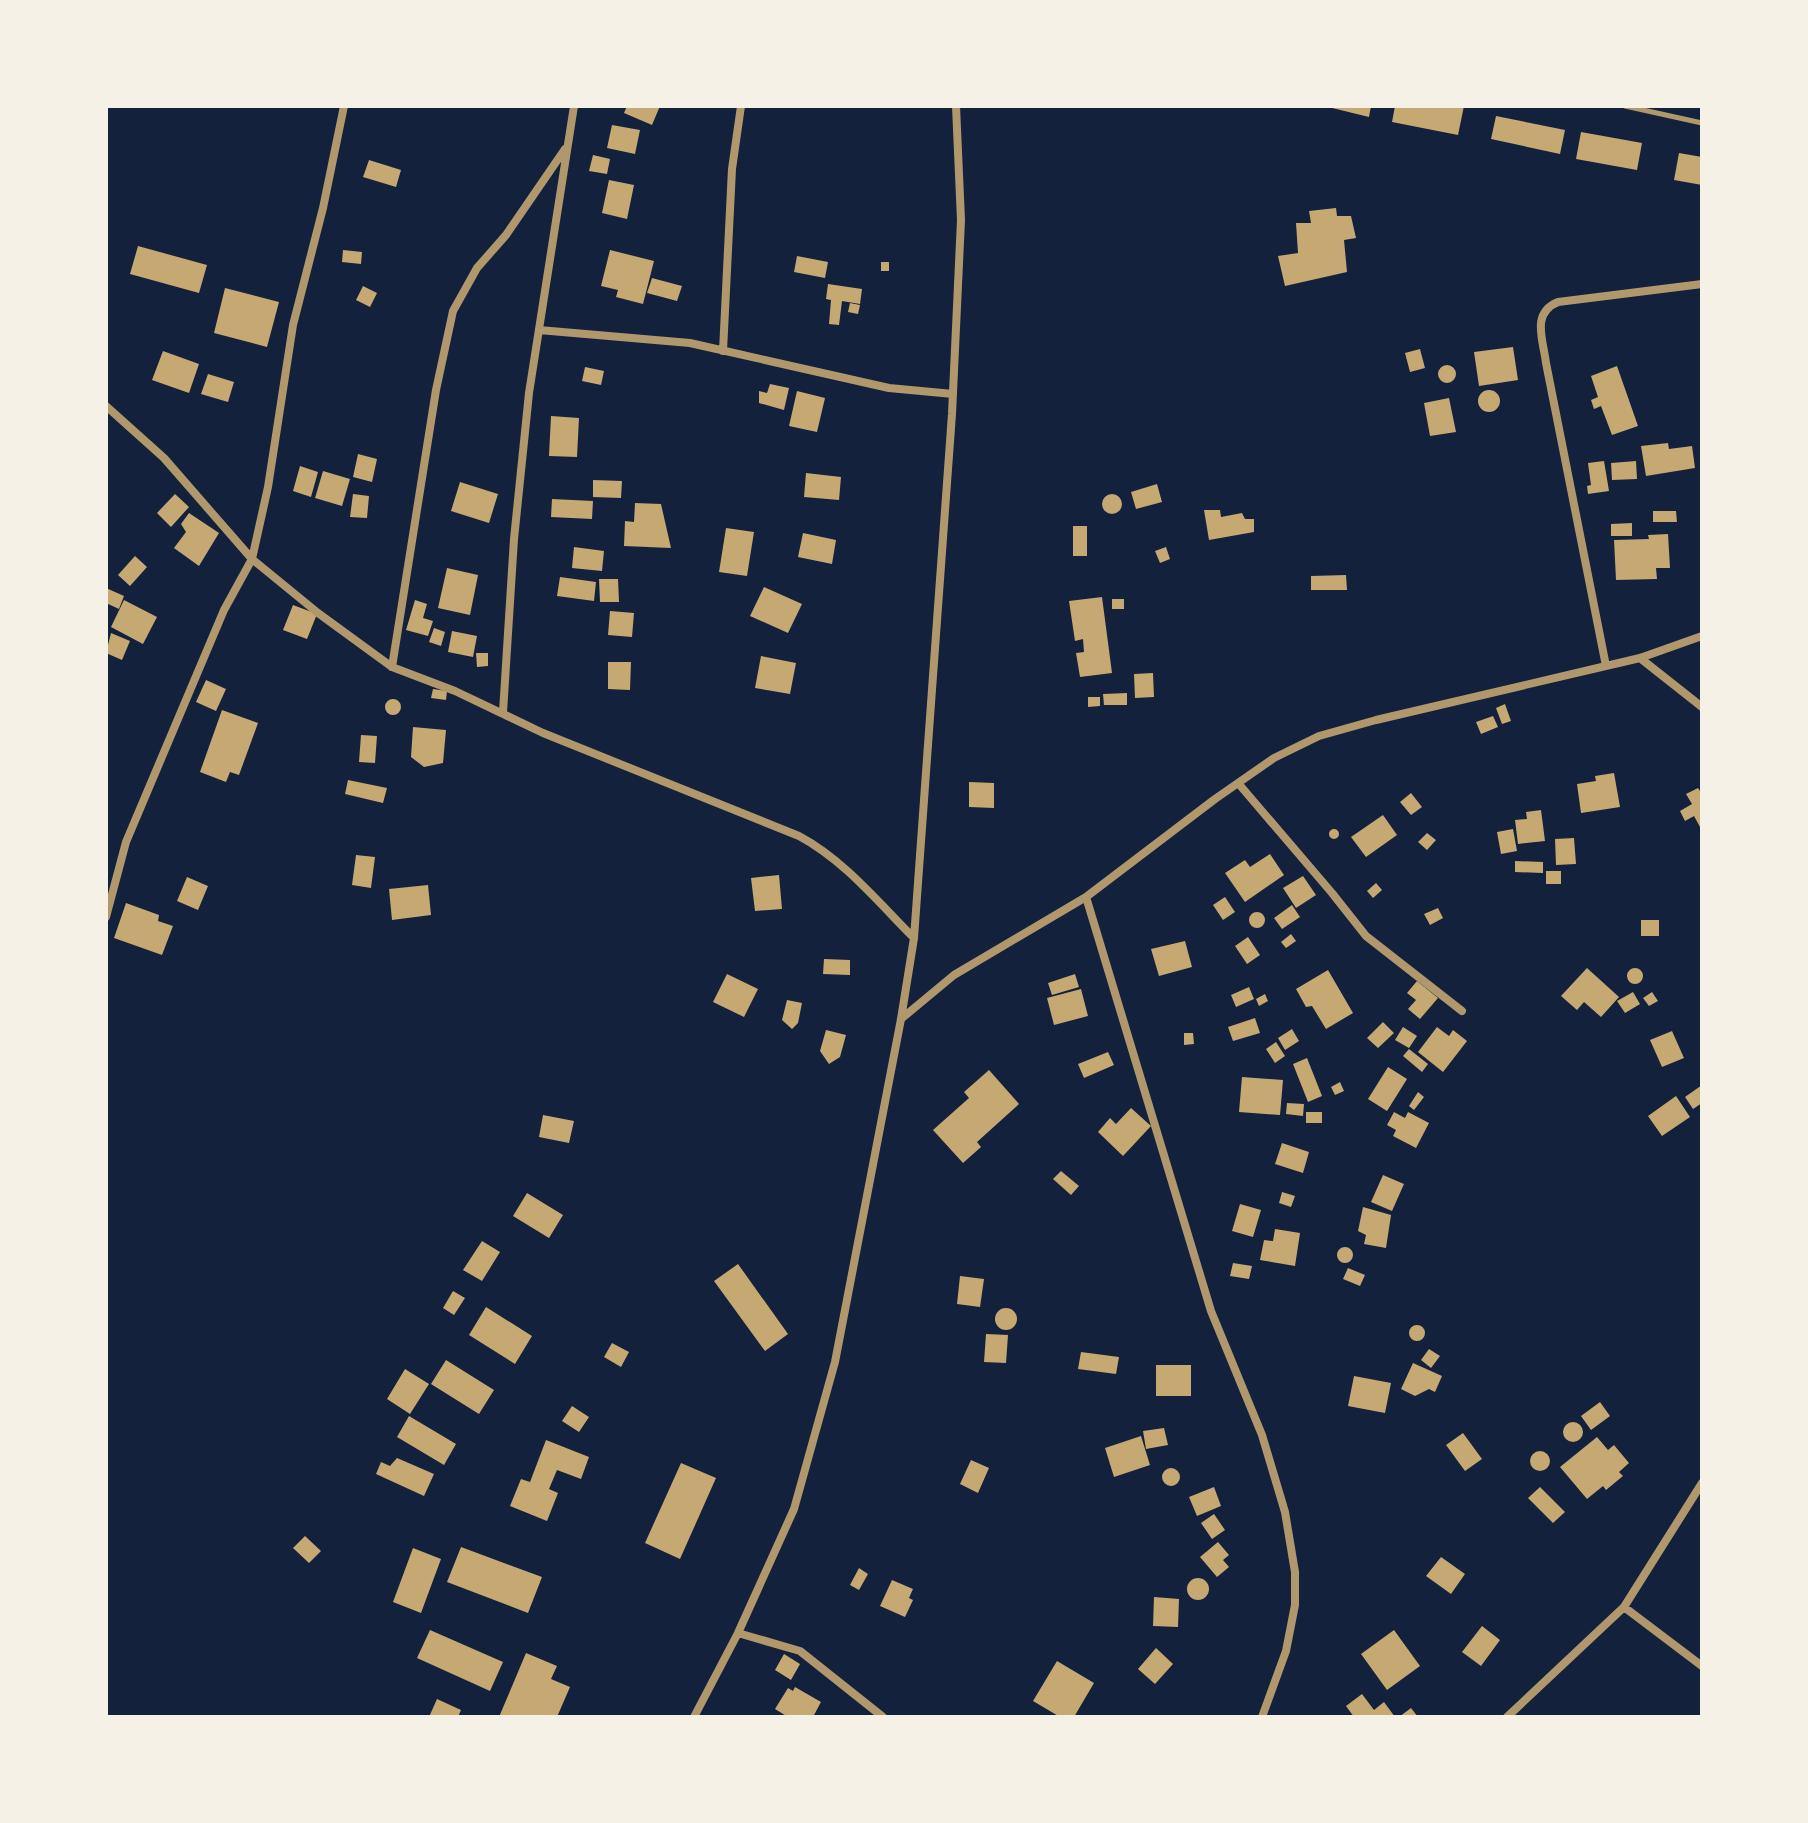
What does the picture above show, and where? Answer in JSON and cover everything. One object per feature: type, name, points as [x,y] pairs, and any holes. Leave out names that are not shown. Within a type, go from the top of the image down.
[{"type":"street","points":[[106,917],[126,842],[224,610],[252,559],[268,487],[293,325],[323,208],[344,106]]},
{"type":"street","points":[[503,712],[514,539],[529,393],[574,106]]},
{"type":"street","points":[[723,351],[732,169],[741,106]]},
{"type":"street","points":[[694,1717],[738,1633],[794,1509],[835,1362],[901,1019],[914,938],[953,394],[961,220],[956,106]]},
{"type":"street","points":[[392,667],[436,390],[453,311],[477,268],[506,235],[567,146]]},
{"type":"street","points":[[1606,666],[1546,363],[1540,318],[1546,307],[1558,302],[1702,284]]},
{"type":"street","points":[[539,330],[690,343],[889,388],[953,394]]},
{"type":"street","points":[[106,406],[164,458],[252,559],[318,613],[392,667],[503,712],[543,733],[799,836],[821,848],[914,938]]},
{"type":"street","points":[[901,1019],[954,975],[1086,897],[1274,758],[1319,736],[1640,658],[1702,636]]},
{"type":"street","points":[[1640,658],[1702,707]]},
{"type":"street","points":[[1238,783],[1366,936],[1462,1011]]},
{"type":"street","points":[[1086,897],[1211,1311],[1262,1435],[1285,1512],[1295,1572],[1295,1605],[1286,1651],[1262,1717]]},
{"type":"street","points":[[1507,1717],[1624,1607],[1702,1483]]},
{"type":"street","points":[[1624,1607],[1702,1666]]},
{"type":"street","points":[[738,1633],[800,1651],[883,1717]]},
{"type":"lane","points":[[1625,106],[1702,123]]},
{"type":"building","points":[[627,106],[660,106],[652,125],[624,113]]},
{"type":"building","points":[[1324,106],[1371,106],[1369,117]]},
{"type":"building","points":[[1395,106],[1464,106],[1458,135],[1392,122]]},
{"type":"building","points":[[1496,116],[1565,130],[1560,154],[1491,139]]},
{"type":"building","points":[[612,125],[640,130],[635,154],[607,148]]},
{"type":"building","points":[[1581,132],[1642,143],[1637,170],[1576,159]]},
{"type":"building","points":[[1679,153],[1702,157],[1702,185],[1674,180]]},
{"type":"building","points":[[593,155],[610,159],[607,174],[589,171]]},
{"type":"building","points":[[369,160],[401,170],[396,187],[363,177]]},
{"type":"building","points":[[609,180],[634,185],[627,219],[602,213]]},
{"type":"building","points":[[1336,208],[1337,216],[1351,216],[1356,238],[1344,240],[1347,272],[1285,286],[1278,256],[1298,253],[1296,223],[1311,223],[1309,211]]},
{"type":"building","points":[[138,246],[207,265],[199,293],[130,274]]},
{"type":"building","points":[[343,250],[362,252],[361,264],[342,262]]},
{"type":"building","points":[[610,250],[654,261],[643,304],[616,297],[618,290],[601,286]]},
{"type":"building","points":[[797,256],[828,262],[825,278],[794,272]]},
{"type":"building","points":[[881,262],[889,262],[889,271],[881,271]]},
{"type":"building","points":[[652,278],[682,286],[677,301],[647,293]]},
{"type":"building","points":[[828,284],[862,289],[860,304],[842,301],[839,325],[829,324],[831,300],[826,299]]},
{"type":"building","points":[[363,286],[377,293],[370,307],[356,300]]},
{"type":"building","points":[[225,288],[279,302],[267,347],[214,333]]},
{"type":"building","points":[[850,303],[860,305],[858,314],[848,312]]},
{"type":"building","points":[[1513,347],[1518,380],[1479,386],[1474,352]]},
{"type":"building","points":[[1420,349],[1425,368],[1410,372],[1405,353]]},
{"type":"building","points":[[163,351],[199,364],[189,393],[152,380]]},
{"type":"building","points":[[1447,365],[1456,374],[1447,383],[1438,374]]},
{"type":"building","points":[[1617,366],[1638,426],[1612,435],[1601,406],[1594,409],[1591,400],[1598,397],[1591,376]]},
{"type":"building","points":[[585,367],[604,371],[601,385],[582,381]]},
{"type":"building","points":[[208,374],[234,382],[228,402],[201,394]]},
{"type":"building","points":[[770,384],[789,388],[784,410],[759,403],[759,391],[767,393]]},
{"type":"building","points":[[1489,390],[1497,393],[1500,401],[1497,409],[1489,412],[1481,409],[1478,401],[1481,393]]},
{"type":"building","points":[[797,391],[825,398],[817,432],[789,426]]},
{"type":"building","points":[[1449,398],[1456,432],[1430,436],[1424,403]]},
{"type":"building","points":[[551,416],[579,418],[577,457],[549,456]]},
{"type":"building","points":[[1668,443],[1669,449],[1692,446],[1695,468],[1646,476],[1641,446]]},
{"type":"building","points":[[358,454],[377,459],[372,482],[353,477]]},
{"type":"building","points":[[1604,461],[1609,491],[1588,494],[1587,486],[1591,485],[1588,463]]},
{"type":"building","points":[[1636,461],[1637,479],[1612,480],[1611,463]]},
{"type":"building","points":[[300,466],[318,472],[311,497],[293,491]]},
{"type":"building","points":[[323,471],[350,479],[342,506],[315,498]]},
{"type":"building","points":[[806,473],[841,477],[839,500],[804,497]]},
{"type":"building","points":[[593,480],[622,481],[621,498],[593,497]]},
{"type":"building","points":[[460,482],[498,494],[489,523],[451,511]]},
{"type":"building","points":[[1157,484],[1162,502],[1136,509],[1131,492]]},
{"type":"building","points":[[175,494],[189,507],[171,527],[157,513]]},
{"type":"building","points":[[353,494],[369,496],[367,518],[350,517]]},
{"type":"building","points":[[1112,494],[1119,497],[1122,504],[1119,511],[1112,514],[1105,511],[1102,504],[1105,497]]},
{"type":"building","points":[[552,499],[593,501],[592,519],[551,517]]},
{"type":"building","points":[[635,503],[661,504],[671,548],[624,546],[625,521],[634,522]]},
{"type":"building","points":[[1204,510],[1220,510],[1221,517],[1242,513],[1245,519],[1254,519],[1254,532],[1209,540]]},
{"type":"building","points":[[1653,511],[1676,511],[1677,522],[1653,522]]},
{"type":"building","points":[[189,513],[219,533],[199,566],[174,548],[186,532],[181,524]]},
{"type":"building","points":[[1632,523],[1632,536],[1611,536],[1611,524]]},
{"type":"building","points":[[1073,526],[1087,526],[1087,556],[1073,556]]},
{"type":"building","points":[[726,528],[754,532],[747,576],[719,572]]},
{"type":"building","points":[[803,533],[836,540],[832,564],[798,557]]},
{"type":"building","points":[[1668,534],[1670,568],[1656,568],[1657,579],[1616,580],[1614,540],[1649,539],[1648,535]]},
{"type":"building","points":[[574,547],[604,551],[602,571],[572,568]]},
{"type":"building","points":[[1166,547],[1170,559],[1160,563],[1155,551]]},
{"type":"building","points":[[135,556],[147,567],[130,586],[118,575]]},
{"type":"building","points":[[447,568],[478,575],[470,615],[438,608]]},
{"type":"building","points":[[1346,575],[1347,590],[1311,590],[1311,576]]},
{"type":"building","points":[[560,577],[596,582],[594,601],[557,596]]},
{"type":"building","points":[[599,579],[618,579],[619,602],[600,602]]},
{"type":"building","points":[[764,587],[802,604],[788,633],[750,616]]},
{"type":"building","points":[[106,588],[124,596],[119,609],[106,603]]},
{"type":"building","points":[[1102,597],[1112,673],[1080,677],[1076,653],[1084,652],[1083,639],[1075,641],[1069,601]]},
{"type":"building","points":[[1112,599],[1124,599],[1124,609],[1112,609]]},
{"type":"building","points":[[124,600],[157,617],[143,644],[111,627]]},
{"type":"building","points":[[415,600],[427,604],[423,618],[433,621],[428,636],[406,630]]},
{"type":"building","points":[[293,605],[317,614],[307,639],[283,630]]},
{"type":"building","points":[[610,611],[634,613],[632,637],[608,635]]},
{"type":"building","points":[[434,628],[445,632],[441,646],[429,642]]},
{"type":"building","points":[[452,631],[477,636],[473,657],[448,652]]},
{"type":"building","points":[[111,633],[130,641],[122,660],[106,653]]},
{"type":"building","points":[[476,653],[488,653],[488,666],[477,667]]},
{"type":"building","points":[[761,656],[796,663],[790,694],[755,688]]},
{"type":"building","points":[[608,662],[631,662],[630,690],[608,689]]},
{"type":"building","points":[[1153,673],[1154,697],[1135,698],[1134,674]]},
{"type":"building","points":[[206,680],[226,689],[216,711],[196,702]]},
{"type":"building","points":[[433,689],[447,691],[446,700],[431,698]]},
{"type":"building","points":[[1127,693],[1127,705],[1104,705],[1103,694]]},
{"type":"building","points":[[1088,697],[1100,697],[1100,706],[1088,707]]},
{"type":"building","points":[[393,699],[399,701],[399,713],[393,715],[387,713],[385,707],[387,701]]},
{"type":"building","points":[[1505,704],[1511,721],[1502,724],[1496,708]]},
{"type":"building","points":[[222,710],[258,723],[239,775],[230,772],[226,782],[200,772]]},
{"type":"building","points":[[1493,716],[1498,727],[1481,734],[1476,722]]},
{"type":"building","points":[[413,727],[446,730],[443,763],[424,767],[411,757]]},
{"type":"building","points":[[361,735],[377,736],[375,763],[359,762]]},
{"type":"building","points":[[1614,773],[1620,807],[1581,813],[1577,784],[1596,781],[1595,776]]},
{"type":"building","points":[[348,780],[387,788],[383,803],[345,794]]},
{"type":"building","points":[[969,782],[994,783],[994,808],[969,807]]},
{"type":"building","points":[[1698,788],[1702,794],[1700,827],[1694,816],[1685,821],[1680,811],[1692,804],[1686,794]]},
{"type":"building","points":[[1411,793],[1422,807],[1411,815],[1400,802]]},
{"type":"building","points":[[1541,810],[1545,841],[1518,844],[1515,820],[1527,819],[1526,812]]},
{"type":"building","points":[[1383,815],[1397,835],[1366,857],[1351,837]]},
{"type":"building","points":[[1334,829],[1339,834],[1334,839],[1329,834]]},
{"type":"building","points":[[1513,829],[1517,851],[1501,854],[1497,832]]},
{"type":"building","points":[[1427,833],[1436,840],[1427,850],[1418,842]]},
{"type":"building","points":[[1574,838],[1576,864],[1556,865],[1555,839]]},
{"type":"building","points":[[1270,854],[1284,875],[1245,902],[1225,873],[1245,860],[1250,867]]},
{"type":"building","points":[[356,855],[375,857],[371,888],[352,885]]},
{"type":"building","points":[[1515,861],[1543,862],[1543,873],[1515,872]]},
{"type":"building","points":[[1546,871],[1561,871],[1561,884],[1546,884]]},
{"type":"building","points":[[779,875],[782,909],[755,911],[751,878]]},
{"type":"building","points":[[1303,876],[1316,895],[1296,908],[1283,888]]},
{"type":"building","points":[[187,877],[208,886],[198,910],[177,901]]},
{"type":"building","points":[[1376,883],[1382,890],[1373,898],[1367,891]]},
{"type":"building","points":[[428,885],[431,915],[392,920],[389,889]]},
{"type":"building","points":[[1225,897],[1235,912],[1223,920],[1213,905]]},
{"type":"building","points":[[126,903],[159,915],[158,921],[173,926],[162,955],[114,938]]},
{"type":"building","points":[[1292,905],[1300,917],[1282,929],[1274,918]]},
{"type":"building","points":[[1438,908],[1443,918],[1430,925],[1424,914]]},
{"type":"building","points":[[1257,912],[1265,920],[1257,928],[1249,920]]},
{"type":"building","points":[[1641,920],[1659,920],[1659,936],[1641,936]]},
{"type":"building","points":[[1291,934],[1296,941],[1286,948],[1281,942]]},
{"type":"building","points":[[1248,937],[1260,955],[1247,964],[1235,946]]},
{"type":"building","points":[[1185,941],[1192,967],[1159,976],[1151,949]]},
{"type":"building","points":[[824,959],[850,960],[850,975],[823,974]]},
{"type":"building","points":[[1587,968],[1619,997],[1601,1017],[1584,1002],[1577,1010],[1561,996]]},
{"type":"building","points":[[1632,968],[1638,968],[1643,976],[1641,982],[1632,984],[1627,979],[1627,973]]},
{"type":"building","points":[[1328,970],[1353,1013],[1326,1029],[1312,1006],[1306,1007],[1296,989]]},
{"type":"building","points":[[727,974],[758,989],[744,1017],[713,1002]]},
{"type":"building","points":[[1075,974],[1079,987],[1052,995],[1048,983]]},
{"type":"building","points":[[1417,981],[1438,998],[1420,1019],[1408,1009],[1416,1000],[1407,993]]},
{"type":"building","points":[[1249,987],[1254,999],[1236,1007],[1231,995]]},
{"type":"building","points":[[1081,989],[1088,1016],[1054,1025],[1047,998]]},
{"type":"building","points":[[1633,992],[1640,1004],[1625,1013],[1617,1001]]},
{"type":"building","points":[[1652,992],[1658,1001],[1649,1006],[1643,998]]},
{"type":"building","points":[[1265,994],[1268,1001],[1259,1006],[1256,999]]},
{"type":"building","points":[[787,1000],[802,1003],[798,1023],[792,1029],[782,1020]]},
{"type":"building","points":[[1255,1018],[1260,1033],[1233,1041],[1228,1027]]},
{"type":"building","points":[[1383,1022],[1394,1033],[1378,1048],[1367,1038]]},
{"type":"building","points":[[1403,1027],[1417,1036],[1409,1048],[1395,1040]]},
{"type":"building","points":[[1437,1027],[1449,1036],[1453,1030],[1467,1041],[1443,1072],[1418,1052]]},
{"type":"building","points":[[1292,1029],[1299,1041],[1285,1050],[1278,1038]]},
{"type":"building","points":[[826,1030],[846,1035],[840,1057],[829,1064],[820,1051]]},
{"type":"building","points":[[1672,1031],[1684,1058],[1662,1067],[1650,1040]]},
{"type":"building","points":[[1184,1033],[1193,1033],[1194,1044],[1184,1045]]},
{"type":"building","points":[[1276,1042],[1285,1056],[1275,1063],[1266,1049]]},
{"type":"building","points":[[1409,1049],[1428,1064],[1422,1072],[1403,1056]]},
{"type":"building","points":[[1108,1052],[1114,1065],[1084,1078],[1078,1064]]},
{"type":"building","points":[[1307,1058],[1322,1096],[1308,1102],[1293,1064]]},
{"type":"building","points":[[1388,1067],[1407,1079],[1387,1111],[1368,1099]]},
{"type":"building","points":[[989,1070],[1019,1104],[977,1142],[981,1147],[963,1163],[933,1130],[969,1098],[964,1092]]},
{"type":"building","points":[[1242,1077],[1283,1080],[1280,1115],[1239,1112]]},
{"type":"building","points":[[1340,1082],[1344,1091],[1335,1095],[1331,1087]]},
{"type":"building","points":[[1702,1085],[1702,1103],[1693,1109],[1685,1097]]},
{"type":"building","points":[[1418,1092],[1424,1097],[1414,1110],[1409,1106]]},
{"type":"building","points":[[1676,1096],[1690,1117],[1662,1136],[1648,1116]]},
{"type":"building","points":[[1287,1103],[1304,1104],[1303,1116],[1286,1114]]},
{"type":"building","points":[[1131,1108],[1151,1126],[1123,1156],[1098,1132],[1110,1118],[1116,1124]]},
{"type":"building","points":[[1306,1112],[1322,1112],[1322,1123],[1306,1123]]},
{"type":"building","points":[[1394,1112],[1405,1118],[1408,1112],[1429,1123],[1416,1148],[1393,1136],[1396,1130],[1387,1125]]},
{"type":"building","points":[[543,1115],[574,1121],[569,1143],[539,1137]]},
{"type":"building","points":[[1282,1143],[1309,1152],[1303,1173],[1275,1164]]},
{"type":"building","points":[[1061,1171],[1079,1186],[1071,1195],[1053,1179]]},
{"type":"building","points":[[1383,1175],[1404,1184],[1392,1211],[1371,1202]]},
{"type":"building","points":[[1282,1192],[1295,1196],[1291,1207],[1279,1203]]},
{"type":"building","points":[[527,1193],[563,1215],[549,1238],[513,1216]]},
{"type":"building","points":[[1240,1204],[1261,1210],[1253,1237],[1232,1231]]},
{"type":"building","points":[[1363,1207],[1391,1215],[1386,1248],[1364,1244],[1366,1235],[1358,1231]]},
{"type":"building","points":[[1275,1229],[1300,1233],[1295,1266],[1260,1260],[1264,1240],[1273,1241]]},
{"type":"building","points":[[482,1241],[500,1252],[482,1281],[463,1270]]},
{"type":"building","points":[[1342,1247],[1348,1247],[1353,1255],[1351,1261],[1342,1263],[1337,1258],[1337,1252]]},
{"type":"building","points":[[1233,1263],[1252,1266],[1249,1279],[1230,1276]]},
{"type":"building","points":[[738,1264],[788,1334],[765,1351],[714,1281]]},
{"type":"building","points":[[1348,1268],[1365,1275],[1360,1286],[1343,1279]]},
{"type":"building","points":[[960,1276],[984,1279],[980,1307],[957,1304]]},
{"type":"building","points":[[453,1291],[465,1298],[454,1315],[443,1308]]},
{"type":"building","points":[[486,1307],[532,1336],[515,1364],[469,1335]]},
{"type":"building","points":[[1006,1308],[1014,1311],[1017,1319],[1014,1327],[1006,1330],[998,1327],[995,1319],[998,1311]]},
{"type":"building","points":[[1417,1325],[1425,1333],[1417,1341],[1409,1333]]},
{"type":"building","points":[[986,1334],[1008,1335],[1006,1363],[984,1362]]},
{"type":"building","points":[[612,1343],[629,1352],[621,1367],[604,1357]]},
{"type":"building","points":[[1429,1349],[1440,1356],[1431,1368],[1421,1360]]},
{"type":"building","points":[[1081,1352],[1119,1357],[1116,1374],[1078,1369]]},
{"type":"building","points":[[446,1360],[494,1390],[479,1414],[431,1384]]},
{"type":"building","points":[[1413,1363],[1442,1376],[1435,1392],[1429,1389],[1415,1396],[1401,1389]]},
{"type":"building","points":[[1156,1365],[1191,1365],[1191,1396],[1156,1396]]},
{"type":"building","points":[[405,1369],[429,1384],[410,1414],[387,1399]]},
{"type":"building","points":[[1354,1376],[1391,1383],[1385,1413],[1348,1406]]},
{"type":"building","points":[[1600,1402],[1610,1416],[1591,1430],[1581,1416]]},
{"type":"building","points":[[572,1406],[589,1417],[579,1432],[562,1421]]},
{"type":"building","points":[[409,1416],[456,1444],[444,1465],[397,1437]]},
{"type":"building","points":[[1573,1422],[1580,1425],[1583,1432],[1580,1439],[1573,1442],[1566,1439],[1563,1432],[1566,1425]]},
{"type":"building","points":[[1164,1428],[1168,1445],[1146,1449],[1143,1431]]},
{"type":"building","points":[[1463,1433],[1482,1459],[1465,1471],[1446,1445]]},
{"type":"building","points":[[1141,1436],[1150,1465],[1114,1477],[1105,1448]]},
{"type":"building","points":[[1597,1437],[1608,1450],[1614,1445],[1629,1463],[1619,1472],[1623,1476],[1606,1490],[1603,1486],[1587,1499],[1560,1467]]},
{"type":"building","points":[[546,1440],[589,1457],[581,1479],[557,1470],[549,1489],[558,1493],[547,1521],[510,1506],[521,1479],[530,1482]]},
{"type":"building","points":[[1540,1451],[1547,1454],[1550,1461],[1547,1468],[1540,1471],[1533,1468],[1530,1461],[1533,1454]]},
{"type":"building","points":[[397,1458],[434,1474],[424,1496],[376,1474],[381,1462],[390,1466]]},
{"type":"building","points":[[971,1460],[989,1468],[978,1493],[960,1484]]},
{"type":"building","points":[[681,1463],[716,1478],[680,1559],[645,1543]]},
{"type":"building","points":[[1167,1468],[1175,1468],[1180,1477],[1178,1484],[1167,1486],[1162,1481],[1162,1473]]},
{"type":"building","points":[[1214,1487],[1221,1506],[1197,1516],[1189,1497]]},
{"type":"building","points":[[1540,1487],[1565,1512],[1553,1523],[1528,1498]]},
{"type":"building","points":[[1214,1514],[1225,1530],[1212,1539],[1201,1523]]},
{"type":"building","points":[[305,1536],[321,1551],[309,1563],[293,1548]]},
{"type":"building","points":[[1218,1542],[1229,1555],[1223,1560],[1229,1567],[1217,1577],[1200,1557]]},
{"type":"building","points":[[461,1547],[542,1577],[528,1613],[447,1582]]},
{"type":"building","points":[[413,1548],[441,1559],[421,1613],[393,1602]]},
{"type":"building","points":[[1441,1557],[1465,1574],[1451,1594],[1426,1576]]},
{"type":"building","points":[[859,1568],[868,1574],[859,1590],[850,1585]]},
{"type":"building","points":[[1198,1578],[1206,1581],[1209,1589],[1206,1597],[1198,1600],[1190,1597],[1187,1589],[1190,1581]]},
{"type":"building","points":[[892,1580],[913,1589],[909,1598],[913,1600],[905,1617],[880,1606]]},
{"type":"building","points":[[1154,1597],[1179,1599],[1178,1627],[1153,1626]]},
{"type":"building","points":[[1482,1626],[1500,1640],[1481,1666],[1462,1652]]},
{"type":"building","points":[[430,1630],[503,1662],[490,1691],[417,1658]]},
{"type":"building","points":[[1394,1630],[1420,1666],[1387,1690],[1361,1654]]},
{"type":"building","points":[[1156,1648],[1173,1664],[1155,1684],[1138,1669]]},
{"type":"building","points":[[526,1653],[557,1666],[551,1679],[570,1687],[557,1717],[499,1717]]},
{"type":"building","points":[[784,1654],[800,1664],[791,1680],[775,1670]]},
{"type":"building","points":[[1057,1661],[1094,1683],[1074,1717],[1060,1717],[1033,1701]]},
{"type":"building","points":[[795,1687],[821,1702],[813,1717],[788,1717],[775,1709],[788,1688],[793,1691]]},
{"type":"building","points":[[1362,1694],[1374,1710],[1384,1702],[1395,1717],[1354,1717],[1346,1706]]},
{"type":"building","points":[[437,1699],[461,1710],[458,1717],[429,1717]]},
{"type":"building","points":[[1411,1708],[1418,1717],[1399,1717]]}]
